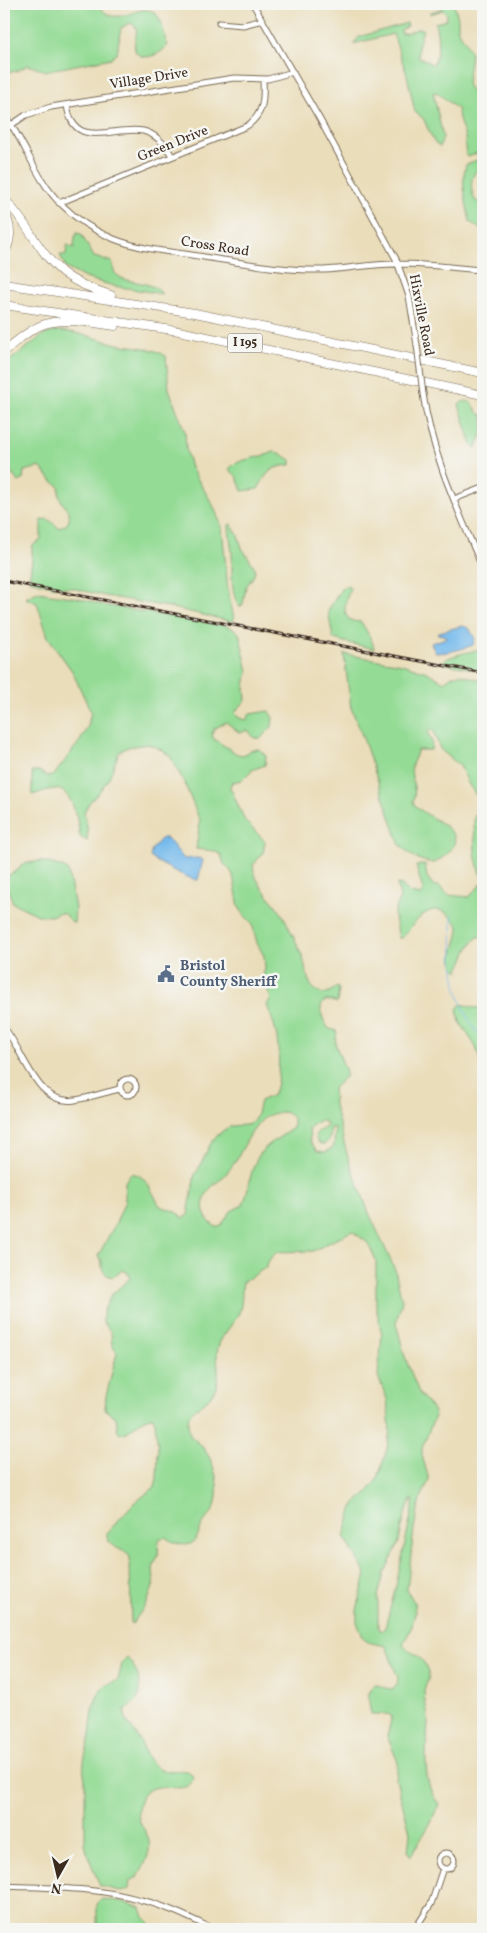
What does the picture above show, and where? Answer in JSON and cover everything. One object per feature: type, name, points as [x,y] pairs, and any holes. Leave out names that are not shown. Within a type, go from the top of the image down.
[{"type":"highway","points":[[4,199],[22,220],[50,260],[63,273],[84,286],[132,302]]},
{"type":"highway","points":[[4,212],[11,232],[9,244],[4,254]]},
{"type":"highway","name":"I 195","points":[[4,284],[132,302],[254,324],[483,373]]},
{"type":"highway","name":"I 195","points":[[4,305],[159,328],[257,346],[483,394]]},
{"type":"highway","points":[[4,351],[35,328],[54,322],[159,328]]},
{"type":"street","name":"Hixville Road","points":[[252,4],[293,72],[398,264],[409,296],[423,394],[433,445],[483,569]]},
{"type":"street","points":[[219,23],[243,25],[262,20]]},
{"type":"street","name":"Village Drive","points":[[4,130],[39,110],[67,104],[234,78],[246,77],[263,80],[293,72]]},
{"type":"street","name":"Green Drive","points":[[59,203],[243,128],[254,121],[263,105],[263,80]]},
{"type":"street","points":[[67,104],[70,118],[83,131],[98,134],[133,130],[147,132],[160,140],[172,156]]},
{"type":"street","name":"Cross Road","points":[[4,115],[12,125],[40,178],[59,203],[76,218],[97,231],[134,246],[283,269],[330,270],[398,264],[483,270]]},
{"type":"street","points":[[454,499],[483,488]]},
{"type":"street","points":[[4,1028],[36,1080],[52,1096],[59,1100],[76,1100],[120,1089]]},
{"type":"street","points":[[415,1929],[431,1904],[443,1868]]},
{"type":"street","points":[[4,1886],[71,1888],[119,1894],[160,1906],[212,1929]]},
{"type":"green space","points":[[4,4],[98,4],[105,12],[112,16],[148,10],[158,16],[168,45],[153,56],[144,57],[139,55],[134,44],[136,28],[130,23],[121,28],[117,53],[112,58],[45,71],[28,65],[17,71],[4,73]]},
{"type":"green space","points":[[445,4],[454,4],[458,18],[458,31],[471,54],[467,84],[472,92],[483,100],[483,151],[469,156],[466,155],[465,137],[457,109],[438,93],[433,92],[443,137],[440,147],[434,142],[423,118],[415,112],[407,75],[393,34],[353,44],[359,37],[407,23],[408,26],[401,30],[401,33],[423,29],[418,47],[418,56],[433,65],[438,50],[435,23],[446,20],[447,14],[443,10],[430,14],[441,9]]},
{"type":"green space","points":[[483,157],[483,166],[475,172],[471,186],[475,200],[479,203],[483,202],[483,231],[470,222],[465,194],[464,171],[466,165]]},
{"type":"green space","points":[[77,233],[81,234],[94,257],[112,262],[114,272],[119,277],[152,286],[162,294],[114,286],[85,278],[66,268],[60,255],[66,255],[67,245],[74,248]]},
{"type":"green space","points":[[57,331],[149,349],[166,356],[169,389],[185,432],[186,449],[191,468],[213,505],[222,527],[233,622],[169,607],[105,596],[72,588],[57,587],[29,580],[32,546],[41,540],[41,520],[48,519],[59,528],[67,524],[69,513],[59,497],[59,486],[40,467],[24,471],[23,480],[18,482],[4,462],[4,365],[43,335]]},
{"type":"green space","points":[[467,401],[472,403],[479,414],[483,415],[483,433],[476,448],[472,445],[459,405]]},
{"type":"green space","points":[[274,452],[280,453],[291,460],[291,465],[278,467],[270,471],[258,489],[242,491],[237,477],[229,469],[238,462]]},
{"type":"green space","points":[[231,524],[238,535],[242,548],[255,568],[254,575],[246,587],[243,604],[240,607],[234,595],[232,581],[232,553],[229,528]]},
{"type":"green space","points":[[348,586],[350,589],[345,606],[346,615],[353,621],[361,622],[371,639],[374,649],[333,638],[328,611],[341,589]]},
{"type":"green space","points":[[37,592],[227,626],[239,633],[248,671],[245,686],[246,700],[235,713],[239,718],[246,720],[250,714],[269,711],[273,718],[272,727],[261,738],[254,738],[248,730],[240,733],[226,722],[214,729],[212,735],[214,739],[237,754],[243,755],[251,750],[259,749],[266,756],[265,765],[252,770],[242,780],[232,782],[230,787],[245,821],[265,841],[263,853],[253,865],[254,873],[286,921],[300,952],[310,984],[319,993],[327,993],[337,987],[339,989],[337,1003],[325,1001],[321,1008],[323,1019],[329,1029],[335,1030],[337,1033],[335,1043],[346,1072],[345,1077],[333,1088],[334,1105],[349,1161],[369,1213],[395,1270],[402,1301],[396,1323],[405,1357],[419,1393],[433,1410],[435,1416],[422,1448],[429,1480],[420,1500],[414,1528],[407,1590],[414,1602],[415,1613],[412,1626],[403,1645],[421,1659],[428,1674],[424,1691],[428,1717],[427,1774],[433,1795],[439,1804],[430,1824],[411,1856],[408,1852],[410,1832],[396,1779],[398,1762],[387,1736],[392,1716],[387,1714],[371,1714],[368,1696],[373,1685],[392,1689],[397,1685],[398,1678],[386,1646],[367,1642],[357,1622],[357,1610],[366,1574],[344,1536],[354,1504],[368,1492],[378,1478],[387,1449],[390,1430],[387,1399],[378,1376],[382,1335],[376,1307],[376,1260],[368,1243],[352,1231],[313,1251],[277,1252],[265,1268],[243,1282],[239,1313],[218,1347],[218,1377],[214,1391],[204,1403],[190,1414],[188,1419],[191,1437],[205,1450],[213,1467],[217,1487],[215,1506],[193,1542],[185,1545],[165,1537],[159,1539],[158,1555],[153,1568],[154,1584],[147,1603],[131,1624],[130,1557],[109,1542],[107,1533],[133,1504],[155,1487],[158,1448],[153,1417],[143,1420],[129,1431],[120,1434],[116,1417],[105,1409],[106,1396],[117,1353],[112,1345],[111,1332],[103,1322],[103,1312],[111,1295],[130,1277],[127,1272],[122,1270],[113,1277],[107,1275],[98,1256],[116,1223],[125,1201],[125,1182],[130,1174],[140,1176],[144,1180],[160,1206],[174,1211],[184,1218],[188,1215],[195,1174],[213,1141],[229,1127],[247,1125],[252,1122],[256,1116],[260,1101],[273,1095],[276,1089],[279,1064],[278,1046],[275,1029],[267,1005],[271,999],[262,981],[265,968],[264,956],[257,943],[252,923],[239,907],[233,875],[224,864],[221,855],[214,851],[196,849],[200,821],[184,782],[170,756],[148,744],[128,747],[119,752],[109,778],[84,812],[88,831],[87,841],[80,837],[74,808],[67,795],[62,791],[53,789],[32,795],[32,771],[39,771],[48,777],[54,775],[80,741],[88,726],[91,712],[72,671],[48,637],[37,603],[26,598]],"holes":[[[288,1113],[293,1118],[293,1128],[271,1143],[259,1155],[253,1168],[243,1205],[231,1211],[220,1227],[216,1227],[207,1219],[204,1212],[203,1205],[207,1193],[231,1168],[258,1124],[273,1114]],[[318,1121],[323,1121],[328,1125],[316,1135],[317,1141],[321,1145],[328,1141],[331,1128],[335,1128],[334,1146],[326,1152],[317,1151],[310,1141],[309,1128]],[[411,1500],[413,1500],[396,1586],[385,1628],[381,1631],[378,1627],[378,1596],[384,1574],[398,1545],[405,1514]]]},
{"type":"green space","points":[[483,649],[483,671],[441,663],[454,656]]},
{"type":"green space","points":[[344,654],[402,664],[427,672],[444,682],[452,676],[460,674],[483,681],[483,769],[480,773],[483,805],[469,785],[460,766],[440,749],[433,730],[429,730],[428,733],[432,742],[431,750],[417,750],[412,765],[411,770],[415,792],[413,802],[425,813],[449,829],[454,836],[454,843],[450,851],[435,863],[415,857],[399,843],[351,708]]},
{"type":"green space","points":[[483,812],[483,875],[480,874],[475,854],[474,819],[475,815],[481,815]]},
{"type":"green space","points":[[41,861],[59,866],[68,871],[75,908],[74,924],[63,913],[51,916],[38,915],[13,903],[6,884],[7,876],[18,870],[23,864]]},
{"type":"green space","points":[[425,864],[427,877],[434,886],[439,886],[448,895],[469,897],[483,882],[483,935],[474,940],[458,971],[454,967],[453,957],[459,928],[446,913],[432,910],[426,913],[399,938],[394,914],[400,897],[397,884],[402,885],[410,893],[421,895],[423,890],[416,866]]},
{"type":"green space","points":[[461,1004],[475,1008],[483,1007],[483,1073],[476,1047],[460,1022],[457,1009]]},
{"type":"green space","points":[[127,1658],[138,1675],[140,1691],[137,1700],[125,1711],[127,1722],[138,1737],[152,1764],[166,1771],[187,1771],[192,1776],[192,1781],[188,1786],[182,1788],[158,1787],[144,1793],[140,1801],[138,1817],[148,1837],[149,1852],[138,1877],[130,1881],[129,1889],[123,1892],[100,1886],[87,1853],[85,1843],[84,1759],[89,1741],[92,1714],[98,1695],[103,1687],[118,1680],[122,1664]]},
{"type":"green space","points":[[102,1899],[120,1901],[141,1908],[144,1917],[152,1925],[152,1929],[97,1929],[97,1904]]},
{"type":"water","points":[[462,626],[469,628],[475,639],[473,645],[448,652],[435,652],[431,643],[447,636],[437,634],[439,632]]},
{"type":"water","points":[[162,838],[167,838],[184,859],[198,858],[203,860],[198,880],[181,874],[150,857],[152,849]]},
{"type":"waterway","points":[[452,916],[454,966],[459,996],[472,1025],[483,1040]]},
{"type":"railway","points":[[4,581],[483,673]]},
{"type":"place","name":"Bristol County Sheriff","points":[[166,974]]}]
